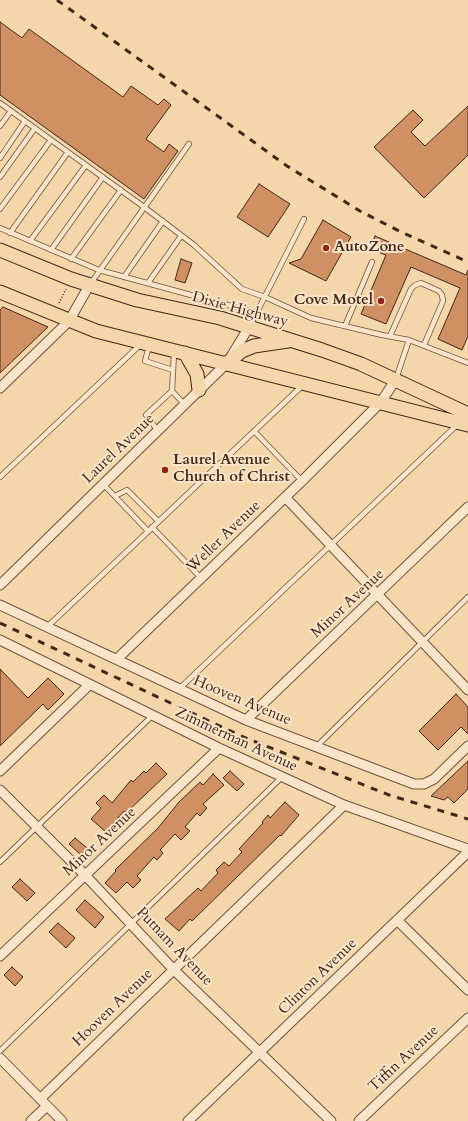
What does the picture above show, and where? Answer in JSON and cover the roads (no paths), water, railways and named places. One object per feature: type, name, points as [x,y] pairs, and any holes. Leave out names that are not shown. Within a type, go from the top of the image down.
[{"type":"main road","name":"Dixie Highway","points":[[0,250],[70,279],[90,284],[137,300],[220,318],[361,364],[396,379],[465,421]]},
{"type":"main road","points":[[0,292],[96,331],[381,402],[465,421]]},
{"type":"main road","points":[[227,363],[242,351],[254,346],[290,340]]},
{"type":"main road","points":[[179,351],[197,374],[199,390]]},
{"type":"street","points":[[0,388],[69,321],[90,284]]},
{"type":"street","name":"Laurel Avenue","points":[[0,585],[227,363],[249,328]]},
{"type":"street","name":"Weller Avenue","points":[[117,659],[286,498],[381,402],[396,379]]},
{"type":"street","points":[[286,498],[468,690]]},
{"type":"street","name":"Minor Avenue","points":[[246,720],[379,595],[468,507]]},
{"type":"street","name":"Hooven Avenue","points":[[0,605],[246,720],[414,784],[424,784],[434,779],[468,746]]},
{"type":"street","name":"Zimmerman Avenue","points":[[0,640],[152,716],[344,805],[468,849]]},
{"type":"street","points":[[0,771],[89,685]]},
{"type":"street","name":"Minor Avenue","points":[[0,956],[219,748]]},
{"type":"street","name":"Putnam Avenue","points":[[0,790],[85,875],[173,969],[331,1121]]},
{"type":"street","name":"Hooven Avenue","points":[[30,1121],[44,1102],[173,969],[344,805]]},
{"type":"street","name":"Clinton Avenue","points":[[188,1121],[468,852]]},
{"type":"street","points":[[397,920],[468,990]]},
{"type":"street","name":"Tiffin Avenue","points":[[359,1121],[468,1018]]},
{"type":"street","points":[[0,1058],[62,1121]]},
{"type":"lane","points":[[0,103],[144,206],[242,289],[265,297],[311,318],[409,340],[468,362]]},
{"type":"lane","points":[[0,126],[10,111]]},
{"type":"lane","points":[[0,158],[25,121]]},
{"type":"lane","points":[[0,177],[35,128]]},
{"type":"lane","points":[[0,209],[51,140]]},
{"type":"lane","points":[[90,284],[189,144]]},
{"type":"lane","points":[[10,233],[68,152]]},
{"type":"lane","points":[[30,241],[86,165]]},
{"type":"lane","points":[[51,250],[103,177]]},
{"type":"lane","points":[[71,259],[121,190]]},
{"type":"lane","points":[[249,328],[304,220]]},
{"type":"lane","points":[[124,277],[163,221]]},
{"type":"lane","points":[[0,228],[100,270],[257,312]]},
{"type":"lane","points":[[148,283],[181,236]]},
{"type":"lane","points":[[345,326],[372,262]]},
{"type":"lane","points":[[390,336],[411,289],[415,285],[421,283],[439,291],[442,295],[443,301],[424,346]]},
{"type":"lane","points":[[396,379],[409,340]]},
{"type":"lane","points":[[146,344],[145,361],[173,370]]},
{"type":"lane","points":[[0,477],[146,344]]},
{"type":"lane","points":[[179,351],[173,370],[172,391],[184,405]]},
{"type":"lane","points":[[47,627],[305,383]]},
{"type":"lane","points":[[158,431],[146,415],[172,391]]},
{"type":"lane","points":[[179,689],[465,421]]},
{"type":"lane","points":[[254,431],[302,481]]},
{"type":"lane","points":[[103,484],[148,531]]},
{"type":"lane","points":[[115,496],[127,490],[158,521]]},
{"type":"lane","points":[[152,527],[201,578]]},
{"type":"lane","points":[[316,747],[468,597]]},
{"type":"lane","points":[[0,862],[152,716]]},
{"type":"lane","points":[[0,1051],[130,923],[282,777]]},
{"type":"railway","points":[[57,0],[287,166],[360,211],[399,231],[468,262]]},
{"type":"railway","points":[[0,623],[241,736],[389,795],[468,819]]},
{"type":"place","name":"AutoZone","points":[[326,248]]},
{"type":"place","name":"Cove Motel","points":[[381,301]]},
{"type":"place","name":"Laurel Avenue Church of Christ","points":[[165,470]]}]
